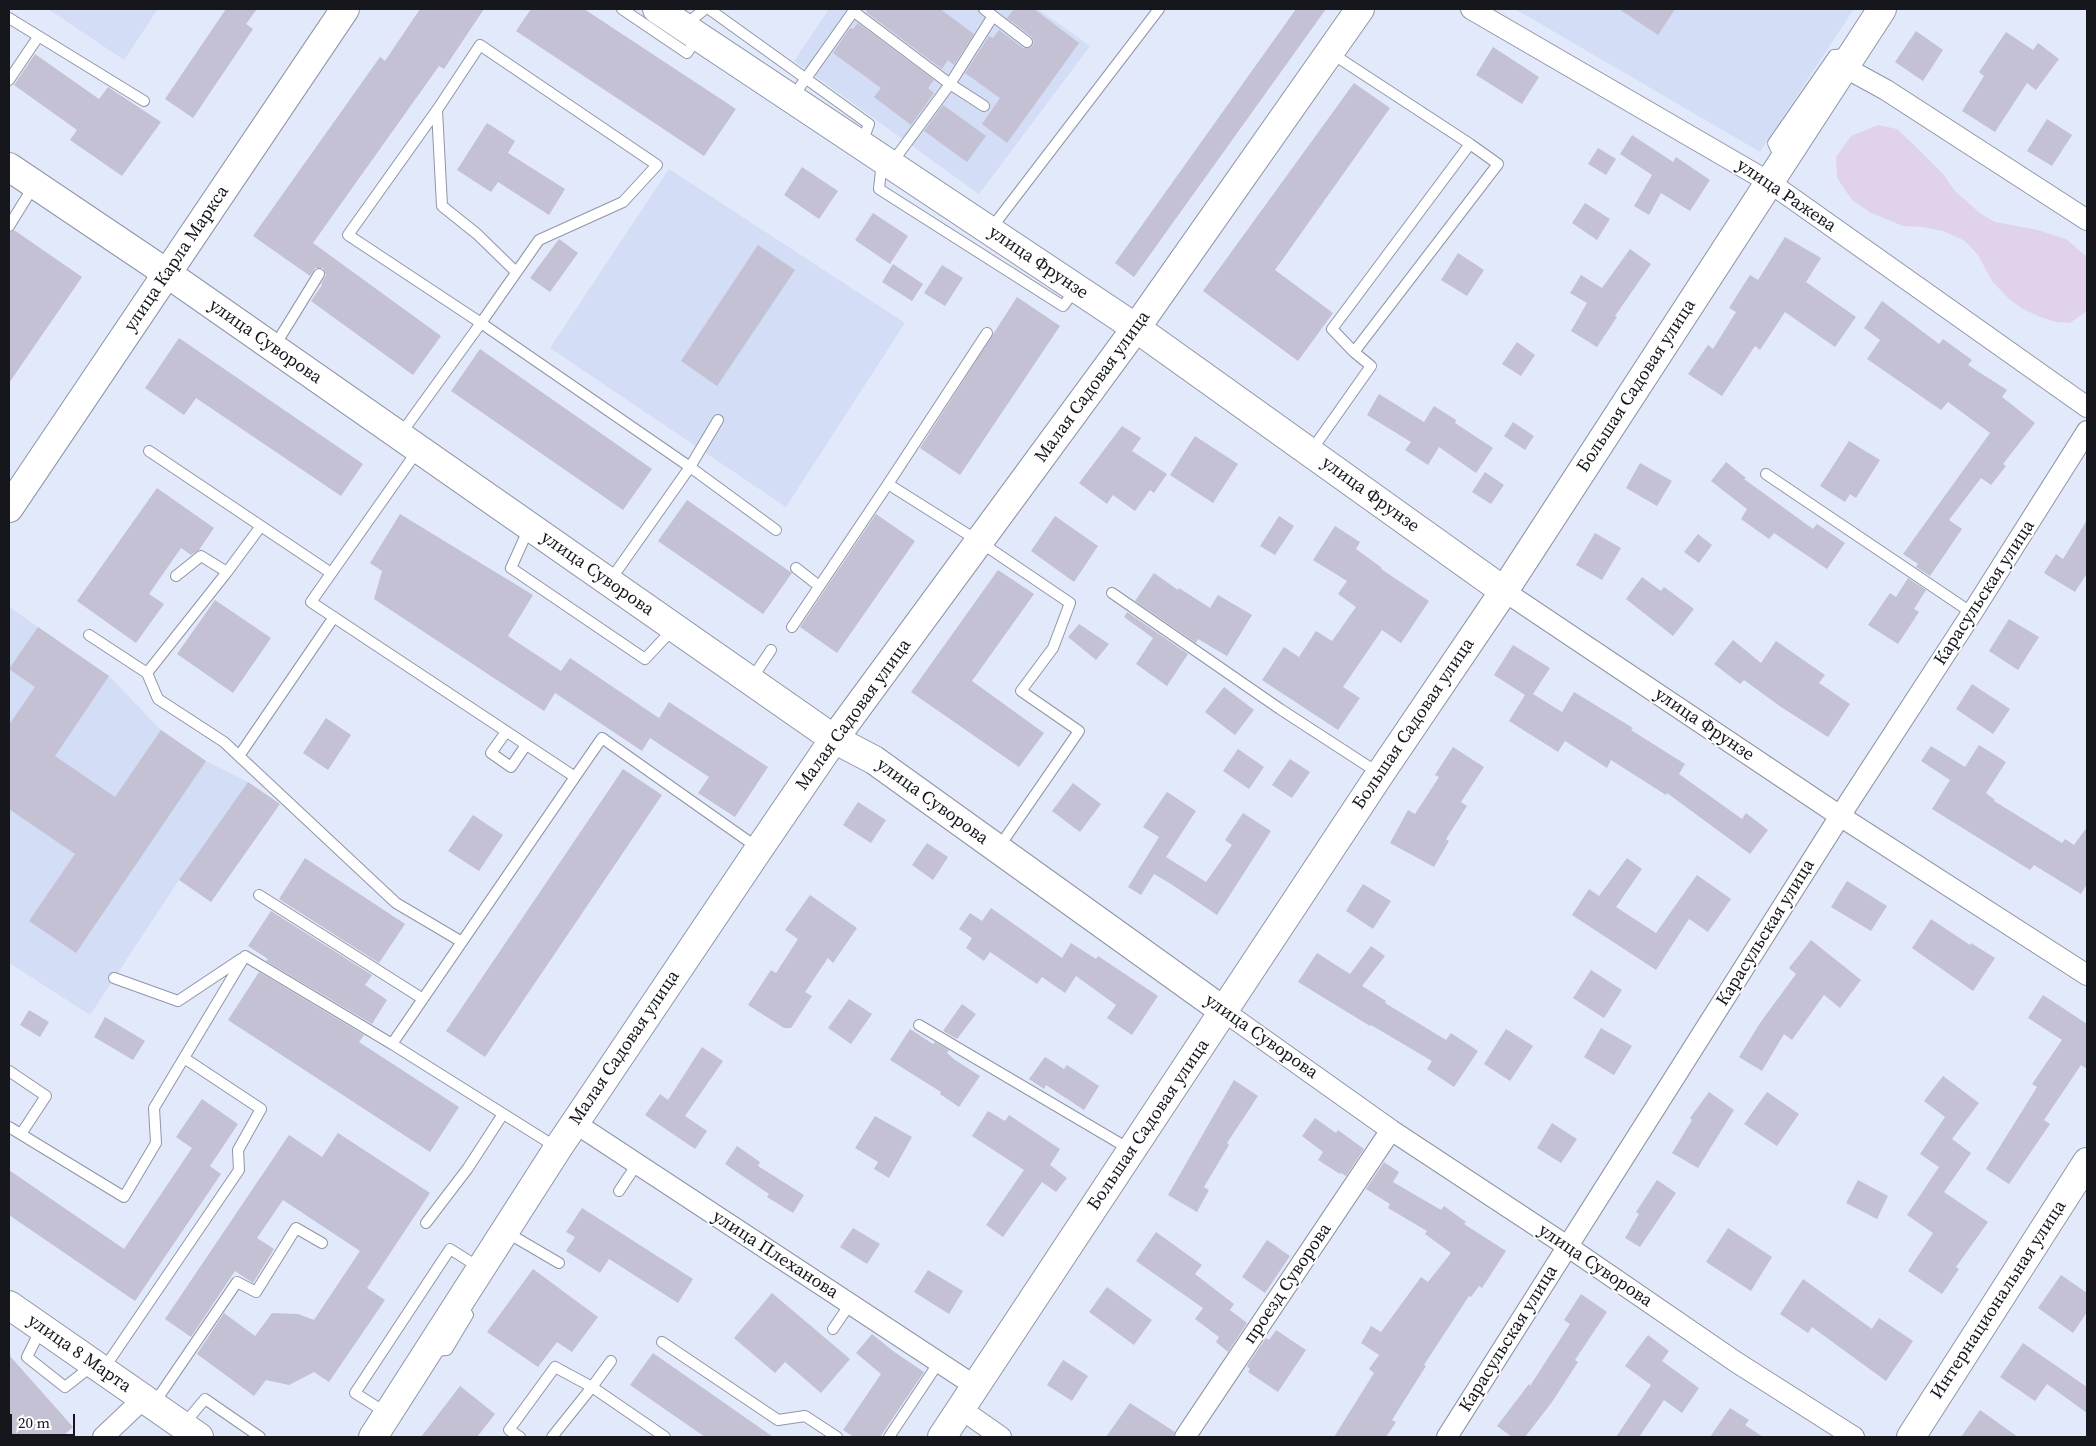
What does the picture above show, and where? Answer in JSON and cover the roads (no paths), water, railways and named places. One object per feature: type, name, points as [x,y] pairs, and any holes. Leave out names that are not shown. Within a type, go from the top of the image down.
[{"type":"street","name":"улица Карла Маркса","points":[[9,508],[345,9]]},
{"type":"street","name":"улица Фрунзе","points":[[657,9],[691,32],[798,89],[878,157],[990,231],[1035,275],[1076,289],[1136,328],[1504,592],[1840,816],[2087,975]]},
{"type":"street","name":"Малая Садовая улица","points":[[373,1437],[388,1414],[409,1393],[427,1352],[558,1148],[834,739],[1136,328],[1360,9]]},
{"type":"street","name":"улица Ражева","points":[[1471,9],[1775,172],[2087,407]]},
{"type":"street","name":"Большая Садовая улица","points":[[942,1437],[1380,774],[1504,592],[1882,9]]},
{"type":"street","points":[[1848,60],[1886,90],[2087,220]]},
{"type":"street","name":"улица Суворова","points":[[9,167],[168,274],[834,739],[874,760],[1008,860],[1391,1130],[1567,1246],[1736,1362],[1854,1437]]},
{"type":"street","name":"Карасульская улица","points":[[1447,1437],[1840,816],[2087,431]]},
{"type":"street","name":"улица Плеханова","points":[[575,1123],[975,1386]]},
{"type":"street","name":"проезд Суворова","points":[[1185,1437],[1391,1130]]},
{"type":"street","name":"Интернациональная улица","points":[[1911,1437],[2087,1162]]},
{"type":"street","name":"улица 8 Марта","points":[[9,1304],[147,1402],[186,1434]]},
{"type":"street","points":[[103,1437],[147,1402]]},
{"type":"street","points":[[961,1409],[1001,1437]]},
{"type":"lane","points":[[622,9],[687,53],[691,32],[705,9]]},
{"type":"lane","points":[[709,9],[798,89],[854,10],[950,84],[984,106]]},
{"type":"lane","points":[[984,9],[1027,42]]},
{"type":"lane","points":[[990,231],[1159,9]]},
{"type":"lane","points":[[993,16],[950,84],[878,157],[879,189],[1035,275]]},
{"type":"lane","points":[[9,18],[144,101]]},
{"type":"lane","points":[[9,80],[38,37]]},
{"type":"lane","points":[[575,777],[311,602],[331,573],[481,323],[539,240],[623,202],[657,165],[480,45],[437,110],[348,235],[481,323],[690,467],[776,530]]},
{"type":"lane","points":[[1330,53],[1498,164],[1354,352]]},
{"type":"lane","points":[[437,110],[442,206],[477,234],[516,272]]},
{"type":"lane","points":[[1310,451],[1371,366],[1354,352],[1332,329],[1470,144]]},
{"type":"lane","points":[[9,226],[35,184]]},
{"type":"lane","points":[[274,348],[319,274]]},
{"type":"lane","points":[[792,627],[987,333]]},
{"type":"lane","points":[[609,583],[690,467],[718,420]]},
{"type":"lane","points":[[149,450],[331,573]]},
{"type":"lane","points":[[1766,474],[1972,613]]},
{"type":"lane","points":[[888,484],[980,542],[1070,603],[1053,648],[1021,690],[1079,731],[1008,860]]},
{"type":"lane","points":[[147,673],[262,526]]},
{"type":"lane","points":[[530,528],[510,568],[645,659],[674,628]]},
{"type":"lane","points":[[176,576],[201,556],[227,572]]},
{"type":"lane","points":[[796,568],[819,586]]},
{"type":"lane","points":[[1112,593],[1280,709],[1380,774]]},
{"type":"lane","points":[[239,756],[334,617]]},
{"type":"lane","points":[[89,635],[147,673],[158,699],[224,742],[396,903],[462,942]]},
{"type":"lane","points":[[750,681],[771,650]]},
{"type":"lane","points":[[506,732],[491,753],[511,767],[526,745]]},
{"type":"lane","points":[[392,1044],[602,738],[759,849]]},
{"type":"lane","points":[[259,895],[423,999]]},
{"type":"lane","points":[[114,978],[178,1001],[246,956]]},
{"type":"lane","points":[[246,956],[392,1044],[558,1148]]},
{"type":"lane","points":[[9,1127],[124,1196],[156,1143],[154,1108],[246,956]]},
{"type":"lane","points":[[919,1025],[1132,1151]]},
{"type":"lane","points":[[98,1368],[239,1170],[238,1150],[261,1109],[184,1058]]},
{"type":"lane","points":[[9,1071],[46,1096],[21,1134]]},
{"type":"lane","points":[[426,1223],[468,1168],[503,1114]]},
{"type":"lane","points":[[619,1191],[637,1164]]},
{"type":"lane","points":[[147,1402],[237,1282],[256,1292],[296,1228],[322,1243]]},
{"type":"lane","points":[[505,1231],[559,1263]]},
{"type":"lane","points":[[388,1414],[355,1393],[450,1249],[481,1269]]},
{"type":"lane","points":[[833,1329],[850,1304]]},
{"type":"lane","points":[[662,1342],[778,1420],[805,1416],[837,1437]]},
{"type":"lane","points":[[552,1437],[611,1361]]},
{"type":"lane","points":[[888,1437],[939,1362]]},
{"type":"lane","points":[[520,1437],[508,1430],[554,1367],[592,1387],[665,1437]]},
{"type":"lane","points":[[186,1434],[205,1399],[260,1437]]}]
